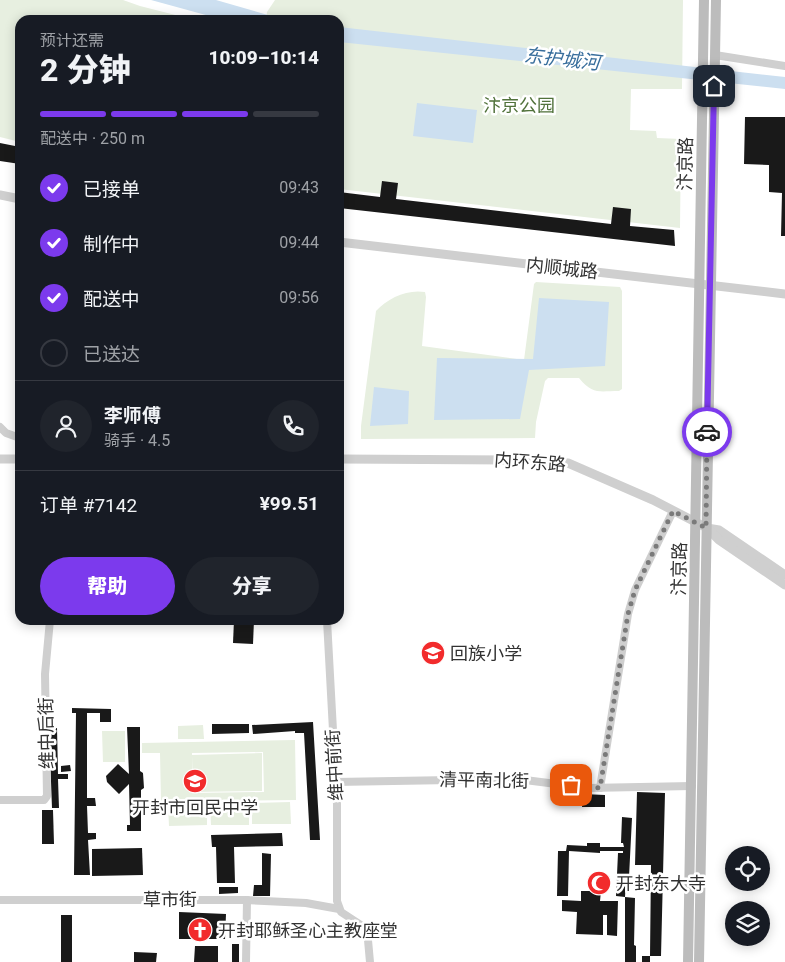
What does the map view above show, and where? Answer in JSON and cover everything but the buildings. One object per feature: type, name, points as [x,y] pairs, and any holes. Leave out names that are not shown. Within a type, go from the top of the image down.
[{"type":"main road","name":"汴京路","points":[[688,962],[704,0]]},
{"type":"main road","points":[[714,57],[716,0]]},
{"type":"main road","name":"汴京路","points":[[699,962],[714,57]]},
{"type":"street","points":[[714,57],[785,66]]},
{"type":"street","points":[[0,195],[15,197]]},
{"type":"street","name":"内顺城路","points":[[344,243],[785,294]]},
{"type":"street","points":[[0,427],[6,433],[15,436]]},
{"type":"street","points":[[0,459],[15,459]]},
{"type":"street","name":"内环东路","points":[[344,459],[525,460],[568,463],[696,522],[785,585]]},
{"type":"street","points":[[600,788],[628,614],[635,590],[673,511]]},
{"type":"street","name":"内环东路","points":[[706,528],[719,530],[785,575]]},
{"type":"street","name":"维中后街","points":[[0,800],[44,800],[47,796],[46,674],[50,625]]},
{"type":"street","name":"维中前街","points":[[327,625],[336,782],[337,901],[339,909]]},
{"type":"street","name":"清平南北街","points":[[336,782],[517,779],[600,788],[692,786]]},
{"type":"street","name":"草市街","points":[[0,900],[247,900],[306,903],[339,909]]},
{"type":"street","points":[[246,962],[247,900]]},
{"type":"street","points":[[339,909],[345,915],[368,929],[370,962]]},
{"type":"green space","points":[[0,0],[123,0],[175,15],[15,15],[15,141],[0,137]]},
{"type":"green space","name":"汴京公园","points":[[275,0],[683,0],[682,89],[631,89],[630,130],[656,131],[657,138],[681,139],[680,228],[344,190],[344,15],[267,15]]},
{"type":"green space","points":[[536,282],[620,287],[622,291],[622,389],[619,391],[597,391],[588,387],[579,378],[548,378],[545,381],[536,422],[535,438],[361,439],[361,426],[376,311],[381,306],[392,298],[405,293],[425,292],[422,346],[524,360],[534,284]]},
{"type":"green space","points":[[203,725],[204,739],[178,739],[178,726]]},
{"type":"green space","points":[[102,731],[125,731],[125,762],[103,762]]},
{"type":"green space","points":[[295,740],[296,800],[161,802],[160,753],[142,753],[142,743]],"holes":[[[263,752],[264,792],[192,793],[192,753]]]},
{"type":"green space","points":[[262,753],[262,791],[193,792],[192,755]]},
{"type":"green space","points":[[290,802],[291,824],[252,824],[252,803]]},
{"type":"green space","points":[[249,803],[249,825],[211,825],[210,804]]},
{"type":"green space","points":[[207,804],[207,825],[169,826],[168,805]]},
{"type":"water","points":[[151,0],[216,0],[268,15],[206,15]]},
{"type":"water","name":"东护城河","points":[[344,28],[785,77],[785,89],[344,43]]},
{"type":"water","points":[[417,103],[477,110],[473,143],[413,136]]},
{"type":"water","points":[[539,298],[609,302],[605,366],[529,370],[520,419],[434,420],[437,358],[533,359]]},
{"type":"water","points":[[374,387],[409,391],[408,424],[370,426]]},
{"type":"way so far","points":[[571,785],[600,788],[628,614],[635,590],[673,511],[706,528],[707,432]]},
{"type":"place","name":"回族小学","points":[[433,653]]},
{"type":"place","name":"开封市回民中学","points":[[195,781]]},
{"type":"place","name":"开封东大寺","points":[[599,883]]},
{"type":"place","name":"开封耶稣圣心主教座堂","points":[[200,930]]},
{"type":"route","points":[[707,432],[714,86]]}]
